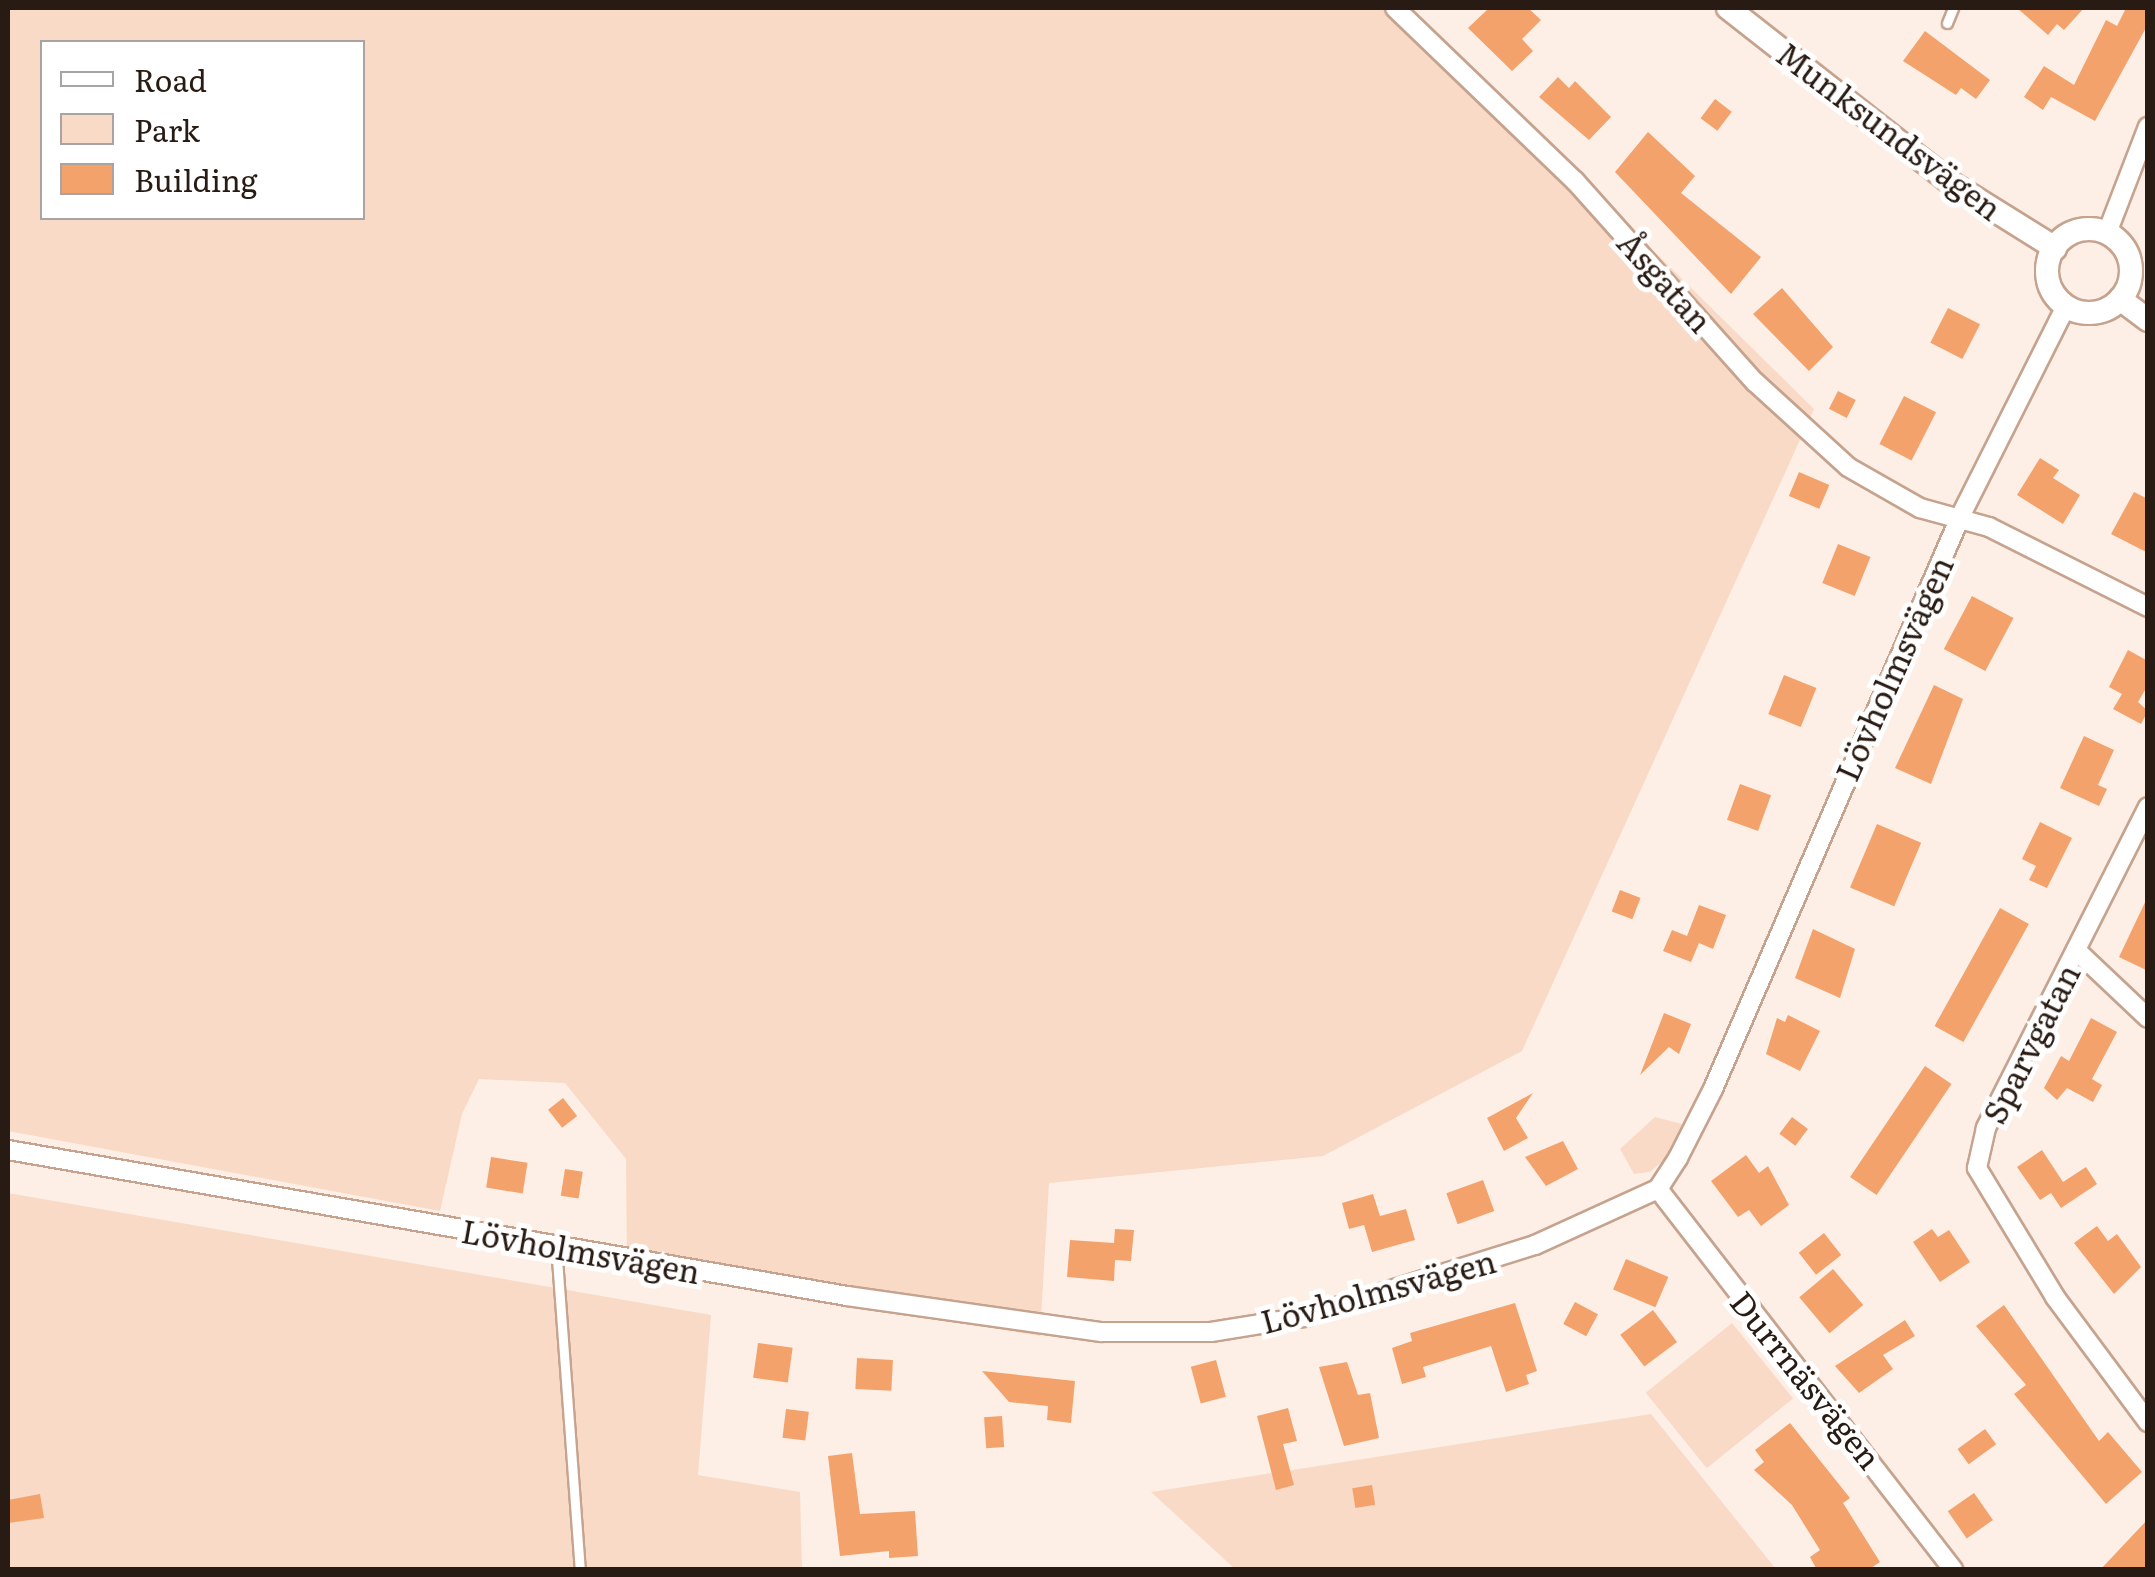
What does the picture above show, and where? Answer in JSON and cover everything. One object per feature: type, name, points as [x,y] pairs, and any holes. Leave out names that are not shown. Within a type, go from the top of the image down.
[{"type":"street","name":"Åsgatan","points":[[1395,8],[1575,181],[1755,382],[1821,445],[1886,490],[1920,508],[1961,515],[2148,607]]},
{"type":"street","name":"Munksundsvägen","points":[[1728,8],[1951,182],[2055,248]]},
{"type":"street","points":[[2107,233],[2148,128]]},
{"type":"street","points":[[2078,231],[2107,233],[2124,248],[2131,266],[2120,300],[2095,313],[2066,306],[2049,283],[2055,248],[2078,231]]},
{"type":"street","points":[[2120,300],[2148,320]]},
{"type":"street","name":"Lövholmsvägen","points":[[8,1150],[979,1316],[1101,1332],[1210,1332],[1305,1317],[1534,1245],[1658,1189],[1714,1090],[1961,515],[2066,306]]},
{"type":"street","name":"Sparvgatan","points":[[2148,807],[1986,1128],[1977,1168],[2056,1297],[2148,1422]]},
{"type":"street","points":[[2076,950],[2148,1018]]},
{"type":"street","name":"Durrnäsvägen","points":[[1658,1189],[1954,1570]]},
{"type":"lane","points":[[1947,23],[1953,8]]},
{"type":"lane","points":[[556,1245],[580,1570]]},
{"type":"green space","points":[[8,8],[1407,8],[1814,409],[1522,1051],[1323,1156],[1049,1183],[1040,1336],[627,1266],[626,1159],[565,1083],[479,1079],[462,1114],[440,1211],[8,1131]]},
{"type":"green space","points":[[1655,1117],[1682,1124],[1665,1159],[1650,1172],[1634,1174],[1620,1149]]},
{"type":"green space","points":[[8,1193],[711,1315],[698,1475],[800,1492],[802,1569],[8,1569]]},
{"type":"green space","points":[[1732,1323],[1793,1398],[1707,1468],[1646,1393]]},
{"type":"green space","points":[[1651,1414],[1776,1569],[1235,1569],[1151,1492]]},
{"type":"building","points":[[1489,8],[1528,8],[1541,20],[1522,39],[1533,51],[1512,71],[1468,28]]},
{"type":"building","points":[[2017,8],[2084,8],[2064,30],[2057,24],[2048,35]]},
{"type":"building","points":[[2126,8],[2148,8],[2148,24],[2095,121],[2051,97],[2043,110],[2024,97],[2044,66],[2074,85],[2106,20],[2117,26]]},
{"type":"building","points":[[1925,31],[1990,80],[1976,99],[1961,88],[1956,95],[1903,61]]},
{"type":"building","points":[[1558,77],[1569,88],[1575,81],[1611,117],[1589,140],[1539,97]]},
{"type":"building","points":[[1715,99],[1732,112],[1717,131],[1701,118]]},
{"type":"building","points":[[1648,132],[1695,176],[1681,193],[1761,257],[1731,294],[1615,172]]},
{"type":"building","points":[[1782,288],[1833,347],[1809,371],[1753,314]]},
{"type":"building","points":[[1948,308],[1980,324],[1962,359],[1930,343]]},
{"type":"building","points":[[1838,391],[1856,400],[1847,418],[1829,409]]},
{"type":"building","points":[[1904,396],[1936,412],[1912,460],[1879,444]]},
{"type":"building","points":[[2040,458],[2059,470],[2053,478],[2080,495],[2063,524],[2017,495]]},
{"type":"building","points":[[1799,472],[1829,485],[1819,509],[1789,496]]},
{"type":"building","points":[[2134,492],[2148,499],[2148,553],[2111,534]]},
{"type":"building","points":[[1838,544],[1870,557],[1855,596],[1822,583]]},
{"type":"building","points":[[1972,596],[2013,618],[1985,671],[1944,649]]},
{"type":"building","points":[[2128,650],[2148,661],[2148,685],[2138,702],[2148,711],[2141,724],[2113,709],[2122,694],[2109,687]]},
{"type":"building","points":[[1784,675],[1816,688],[1801,727],[1768,714]]},
{"type":"building","points":[[1934,685],[1963,699],[1931,784],[1895,768]]},
{"type":"building","points":[[2084,736],[2114,750],[2098,785],[2107,789],[2099,806],[2060,788]]},
{"type":"building","points":[[1740,784],[1771,795],[1758,831],[1727,820]]},
{"type":"building","points":[[2040,822],[2072,838],[2047,888],[2029,880],[2036,866],[2022,859]]},
{"type":"building","points":[[1877,824],[1921,843],[1894,906],[1850,888]]},
{"type":"building","points":[[1620,890],[1641,898],[1632,919],[1612,911]]},
{"type":"building","points":[[2148,896],[2148,971],[2119,957]]},
{"type":"building","points":[[1699,905],[1726,915],[1713,949],[1699,943],[1691,962],[1663,951],[1672,930],[1687,936]]},
{"type":"building","points":[[2000,908],[2029,924],[1963,1042],[1935,1026]]},
{"type":"building","points":[[1813,929],[1855,949],[1840,998],[1795,978]]},
{"type":"building","points":[[1664,1013],[1691,1024],[1679,1054],[1669,1047],[1640,1075]]},
{"type":"building","points":[[1788,1015],[1820,1031],[1800,1071],[1766,1054],[1777,1018],[1785,1022]]},
{"type":"building","points":[[2091,1018],[2117,1032],[2092,1079],[2102,1085],[2093,1102],[2067,1088],[2057,1100],[2044,1088],[2061,1056],[2069,1061]]},
{"type":"building","points":[[1925,1066],[1952,1084],[1877,1195],[1850,1177]]},
{"type":"building","points":[[1533,1093],[1516,1118],[1528,1138],[1504,1151],[1487,1118]]},
{"type":"building","points":[[563,1098],[577,1116],[562,1128],[548,1110]]},
{"type":"building","points":[[1792,1117],[1808,1129],[1795,1146],[1779,1134]]},
{"type":"building","points":[[1563,1141],[1578,1169],[1546,1186],[1525,1157]]},
{"type":"building","points":[[2042,1150],[2063,1182],[2086,1167],[2097,1184],[2061,1208],[2051,1193],[2040,1200],[2017,1167]]},
{"type":"building","points":[[1746,1155],[1759,1173],[1768,1166],[1789,1205],[1761,1226],[1749,1210],[1738,1217],[1711,1181]]},
{"type":"building","points":[[491,1157],[528,1163],[523,1193],[486,1188]]},
{"type":"building","points":[[565,1169],[583,1172],[579,1198],[561,1196]]},
{"type":"building","points":[[1483,1180],[1494,1211],[1458,1224],[1446,1193]]},
{"type":"building","points":[[1373,1194],[1380,1216],[1406,1209],[1415,1240],[1372,1252],[1364,1225],[1349,1229],[1342,1203]]},
{"type":"building","points":[[2097,1226],[2108,1241],[2117,1234],[2141,1267],[2114,1294],[2074,1243]]},
{"type":"building","points":[[1115,1229],[1134,1230],[1131,1261],[1115,1260],[1114,1281],[1067,1277],[1070,1240],[1114,1243]]},
{"type":"building","points":[[1932,1229],[1938,1237],[1949,1230],[1970,1262],[1940,1282],[1913,1242]]},
{"type":"building","points":[[1824,1233],[1841,1255],[1816,1275],[1799,1253]]},
{"type":"building","points":[[1626,1259],[1668,1277],[1655,1307],[1613,1289]]},
{"type":"building","points":[[1833,1269],[1863,1305],[1830,1333],[1799,1297]]},
{"type":"building","points":[[1575,1302],[1598,1314],[1586,1336],[1563,1324]]},
{"type":"building","points":[[1515,1303],[1537,1371],[1526,1375],[1529,1384],[1506,1392],[1491,1346],[1423,1367],[1426,1377],[1402,1384],[1392,1348],[1412,1341],[1410,1333]]},
{"type":"building","points":[[2004,1305],[2099,1441],[2108,1432],[2142,1472],[2106,1504],[2014,1394],[2026,1385],[1976,1326]]},
{"type":"building","points":[[1653,1310],[1677,1342],[1644,1367],[1620,1335]]},
{"type":"building","points":[[1905,1320],[1915,1336],[1883,1355],[1893,1369],[1859,1393],[1835,1366]]},
{"type":"building","points":[[758,1343],[793,1348],[788,1383],[753,1378]]},
{"type":"building","points":[[857,1358],[893,1360],[891,1391],[855,1389]]},
{"type":"building","points":[[1216,1360],[1226,1397],[1201,1403],[1191,1367]]},
{"type":"building","points":[[1347,1362],[1358,1395],[1370,1393],[1379,1438],[1344,1446],[1319,1367]]},
{"type":"building","points":[[982,1371],[1075,1381],[1071,1423],[1047,1420],[1048,1406],[1009,1402]]},
{"type":"building","points":[[1288,1408],[1297,1441],[1283,1444],[1294,1485],[1276,1490],[1257,1416]]},
{"type":"building","points":[[786,1409],[809,1412],[805,1441],[782,1438]]},
{"type":"building","points":[[1002,1416],[1004,1447],[986,1448],[984,1417]]},
{"type":"building","points":[[1790,1423],[1850,1498],[1843,1503],[1880,1562],[1868,1570],[1817,1570],[1810,1557],[1820,1550],[1792,1505],[1754,1470],[1764,1462],[1755,1450]]},
{"type":"building","points":[[1985,1429],[1996,1444],[1969,1464],[1957,1449]]},
{"type":"building","points":[[852,1453],[860,1514],[915,1511],[918,1556],[889,1558],[889,1551],[840,1556],[828,1456]]},
{"type":"building","points":[[1372,1485],[1375,1505],[1355,1508],[1352,1488]]},
{"type":"building","points":[[1974,1493],[1993,1520],[1967,1538],[1948,1511]]},
{"type":"building","points":[[40,1494],[44,1518],[8,1523],[8,1500]]},
{"type":"building","points":[[2148,1519],[2148,1570],[2100,1570]]}]
